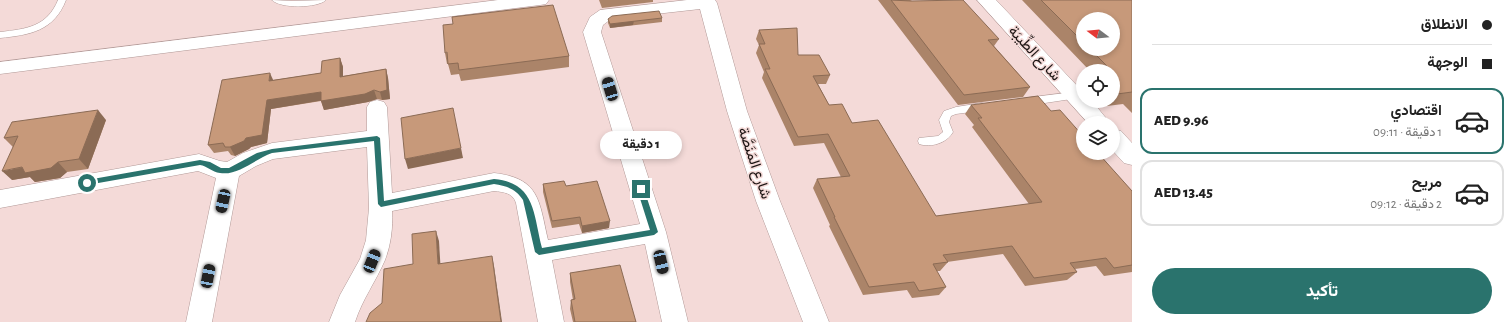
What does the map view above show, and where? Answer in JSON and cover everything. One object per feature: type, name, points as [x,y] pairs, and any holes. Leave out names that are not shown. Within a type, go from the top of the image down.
[{"type":"street","points":[[0,68],[540,0]]},
{"type":"street","name":"شارع الطِّيبَة","points":[[986,0],[1093,116]]},
{"type":"street","points":[[675,322],[654,232],[592,32],[593,26],[597,20],[606,14],[707,2]]},
{"type":"street","name":"شارع المَنَصَّة","points":[[707,2],[737,111],[768,201],[816,322]]},
{"type":"street","points":[[342,322],[345,310],[354,292],[367,272],[376,251],[380,233],[381,204],[377,138],[377,107]]},
{"type":"street","points":[[0,198],[200,162],[208,164],[214,169],[221,171],[229,170],[239,167],[260,155],[272,151],[377,138]]},
{"type":"street","points":[[1120,144],[1132,157]]},
{"type":"street","points":[[199,322],[229,170]]},
{"type":"street","points":[[381,204],[494,182],[504,183],[518,189],[526,200],[539,252],[551,322]]},
{"type":"street","points":[[539,252],[654,232]]},
{"type":"lane","points":[[0,35],[18,33],[39,26],[55,15],[62,0]]},
{"type":"lane","points":[[276,0],[281,3],[322,0]]},
{"type":"lane","points":[[1015,103],[1074,96]]},
{"type":"lane","points":[[923,141],[947,136],[948,132],[944,123],[944,117],[947,113],[955,110],[992,106]]},
{"type":"building","points":[[891,0],[963,0],[999,39],[988,40],[1030,87],[964,95]]},
{"type":"building","points":[[1041,0],[1132,0],[1132,92],[1120,94],[1120,64],[1105,64],[1097,56],[1120,56],[1120,12],[1076,12],[1076,35]]},
{"type":"building","points":[[553,5],[569,56],[459,70],[458,63],[448,64],[447,52],[445,53],[443,25],[453,24],[452,17]]},
{"type":"building","points":[[659,11],[662,18],[610,24],[608,19],[612,16]]},
{"type":"building","points":[[797,28],[798,55],[819,55],[830,75],[813,76],[829,105],[842,104],[852,123],[878,120],[936,216],[1042,202],[978,118],[982,118],[971,105],[1038,96],[1051,111],[1060,110],[1076,128],[1076,160],[1104,160],[1132,191],[1132,265],[1114,268],[1106,258],[1070,263],[1077,272],[1034,278],[1012,246],[943,255],[948,262],[933,264],[946,287],[919,291],[914,282],[869,287],[817,179],[850,176],[828,134],[798,137],[765,69],[770,69],[759,44],[765,44],[759,30]]},
{"type":"building","points":[[340,58],[340,77],[386,69],[387,90],[380,92],[374,90],[365,94],[321,101],[321,92],[267,100],[262,135],[246,138],[244,141],[230,147],[225,147],[223,143],[208,145],[222,80],[270,73],[269,81],[321,73],[322,61]]},
{"type":"building","points":[[453,108],[461,148],[405,159],[401,118]]},
{"type":"building","points":[[98,110],[79,159],[58,162],[51,168],[25,173],[22,167],[2,171],[18,136],[4,138],[12,122]]},
{"type":"building","points":[[564,181],[566,186],[597,181],[610,221],[582,226],[580,217],[552,221],[543,184]]},
{"type":"building","points":[[436,231],[438,264],[492,256],[501,322],[366,322],[370,313],[382,303],[384,269],[413,264],[412,234]]},
{"type":"building","points":[[620,265],[636,322],[575,322],[571,300],[575,299],[570,273]]},
{"type":"route","points":[[87,183],[200,162],[208,164],[214,169],[221,171],[229,170],[239,167],[260,155],[272,151],[377,138],[381,204],[494,182],[514,186],[522,192],[526,200],[539,252],[654,232],[641,189]]}]
